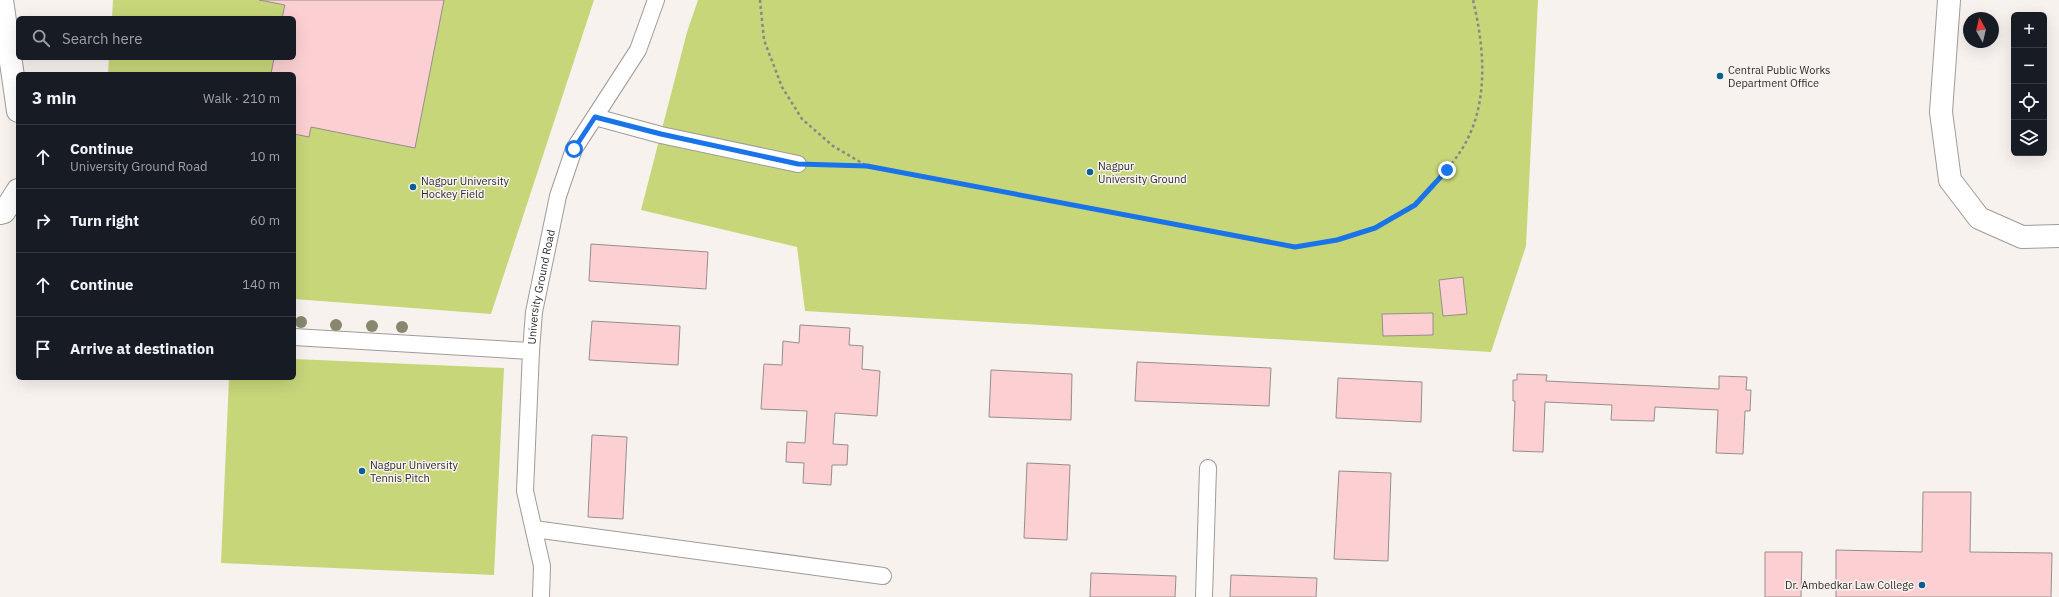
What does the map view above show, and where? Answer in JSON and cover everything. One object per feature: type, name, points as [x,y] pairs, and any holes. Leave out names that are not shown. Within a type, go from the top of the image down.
[{"type":"street","points":[[2,0],[16,97]]},
{"type":"street","points":[[1949,0],[1941,112],[1950,180],[1980,218],[2022,237],[2059,236]]},
{"type":"street","points":[[0,213],[4,212],[16,193]]},
{"type":"lane","name":"University Ground Road","points":[[541,597],[542,566],[526,491],[531,351],[534,312],[558,196],[574,149],[638,50],[656,0]]},
{"type":"lane","points":[[595,117],[661,134],[798,164]]},
{"type":"lane","points":[[296,337],[531,351]]},
{"type":"lane","points":[[1204,597],[1208,468]]},
{"type":"lane","points":[[534,530],[884,576]]},
{"type":"path","points":[[760,0],[764,40],[782,87],[802,119],[833,146],[867,166]]},
{"type":"path","points":[[798,164],[867,166],[1295,247],[1337,240],[1375,228],[1415,205],[1447,170],[1466,142],[1477,110],[1483,72],[1481,40],[1473,0]]},
{"type":"green space","name":"Nagpur University Hockey Field","points":[[113,0],[594,0],[491,314],[296,299],[296,72],[108,72],[109,60],[296,60],[296,16],[112,16]]},
{"type":"green space","name":"Nagpur University Ground","points":[[698,0],[1538,0],[1526,246],[1491,352],[805,311],[797,247],[641,210],[687,32]]},
{"type":"green space","name":"Nagpur University Tennis Pitch","points":[[296,359],[504,368],[494,575],[221,563],[229,380],[296,380]]},
{"type":"building","points":[[259,0],[444,0],[415,148],[311,127],[309,137],[296,134],[296,72],[271,72],[274,60],[296,60],[296,16],[282,16],[285,5]]},
{"type":"building","points":[[591,244],[708,252],[706,289],[589,281]]},
{"type":"building","points":[[1463,277],[1467,314],[1443,316],[1439,280]]},
{"type":"building","points":[[1433,313],[1433,335],[1383,336],[1382,314]]},
{"type":"building","points":[[592,321],[680,326],[678,365],[589,360]]},
{"type":"building","points":[[800,325],[850,328],[849,345],[863,346],[862,369],[880,371],[877,416],[835,413],[833,444],[848,445],[847,465],[832,465],[831,485],[803,483],[804,463],[786,462],[787,442],[805,443],[807,411],[761,409],[764,364],[782,365],[783,341],[799,343]]},
{"type":"building","points":[[1137,362],[1271,368],[1269,406],[1135,401]]},
{"type":"building","points":[[991,370],[1072,374],[1071,420],[989,417]]},
{"type":"building","points":[[1517,374],[1547,375],[1546,381],[1719,389],[1719,376],[1747,377],[1746,390],[1751,390],[1750,411],[1745,411],[1743,454],[1716,453],[1718,410],[1655,407],[1654,421],[1611,420],[1612,405],[1545,402],[1543,452],[1513,451],[1515,401],[1513,401],[1513,380],[1517,380]]},
{"type":"building","points":[[1338,378],[1422,382],[1421,422],[1336,418]]},
{"type":"building","points":[[592,435],[627,437],[623,519],[588,517]]},
{"type":"building","points":[[1027,463],[1070,465],[1067,540],[1024,538]]},
{"type":"building","points":[[1339,471],[1391,473],[1388,561],[1334,559]]},
{"type":"building","points":[[1923,492],[1971,492],[1970,552],[2052,553],[2051,597],[1836,597],[1836,550],[1922,552]]},
{"type":"building","points":[[1765,552],[1802,552],[1801,597],[1765,597]]},
{"type":"building","points":[[1091,573],[1176,576],[1175,597],[1090,597]]},
{"type":"building","points":[[1231,575],[1317,578],[1316,597],[1230,597]]},
{"type":"place","name":"Central Public Works Department Office","points":[[1720,76]]},
{"type":"place","name":"Nagpur University Ground","points":[[1090,172]]},
{"type":"place","name":"Nagpur University Hockey Field","points":[[413,187]]},
{"type":"place","name":"Nagpur University Tennis Pitch","points":[[362,471]]},
{"type":"place","name":"Dr. Ambedkar Law College","points":[[1922,585]]},
{"type":"route","points":[[574,149],[595,117],[661,134],[798,164],[867,166],[1295,247],[1337,240],[1375,228],[1415,205],[1447,170]]}]
